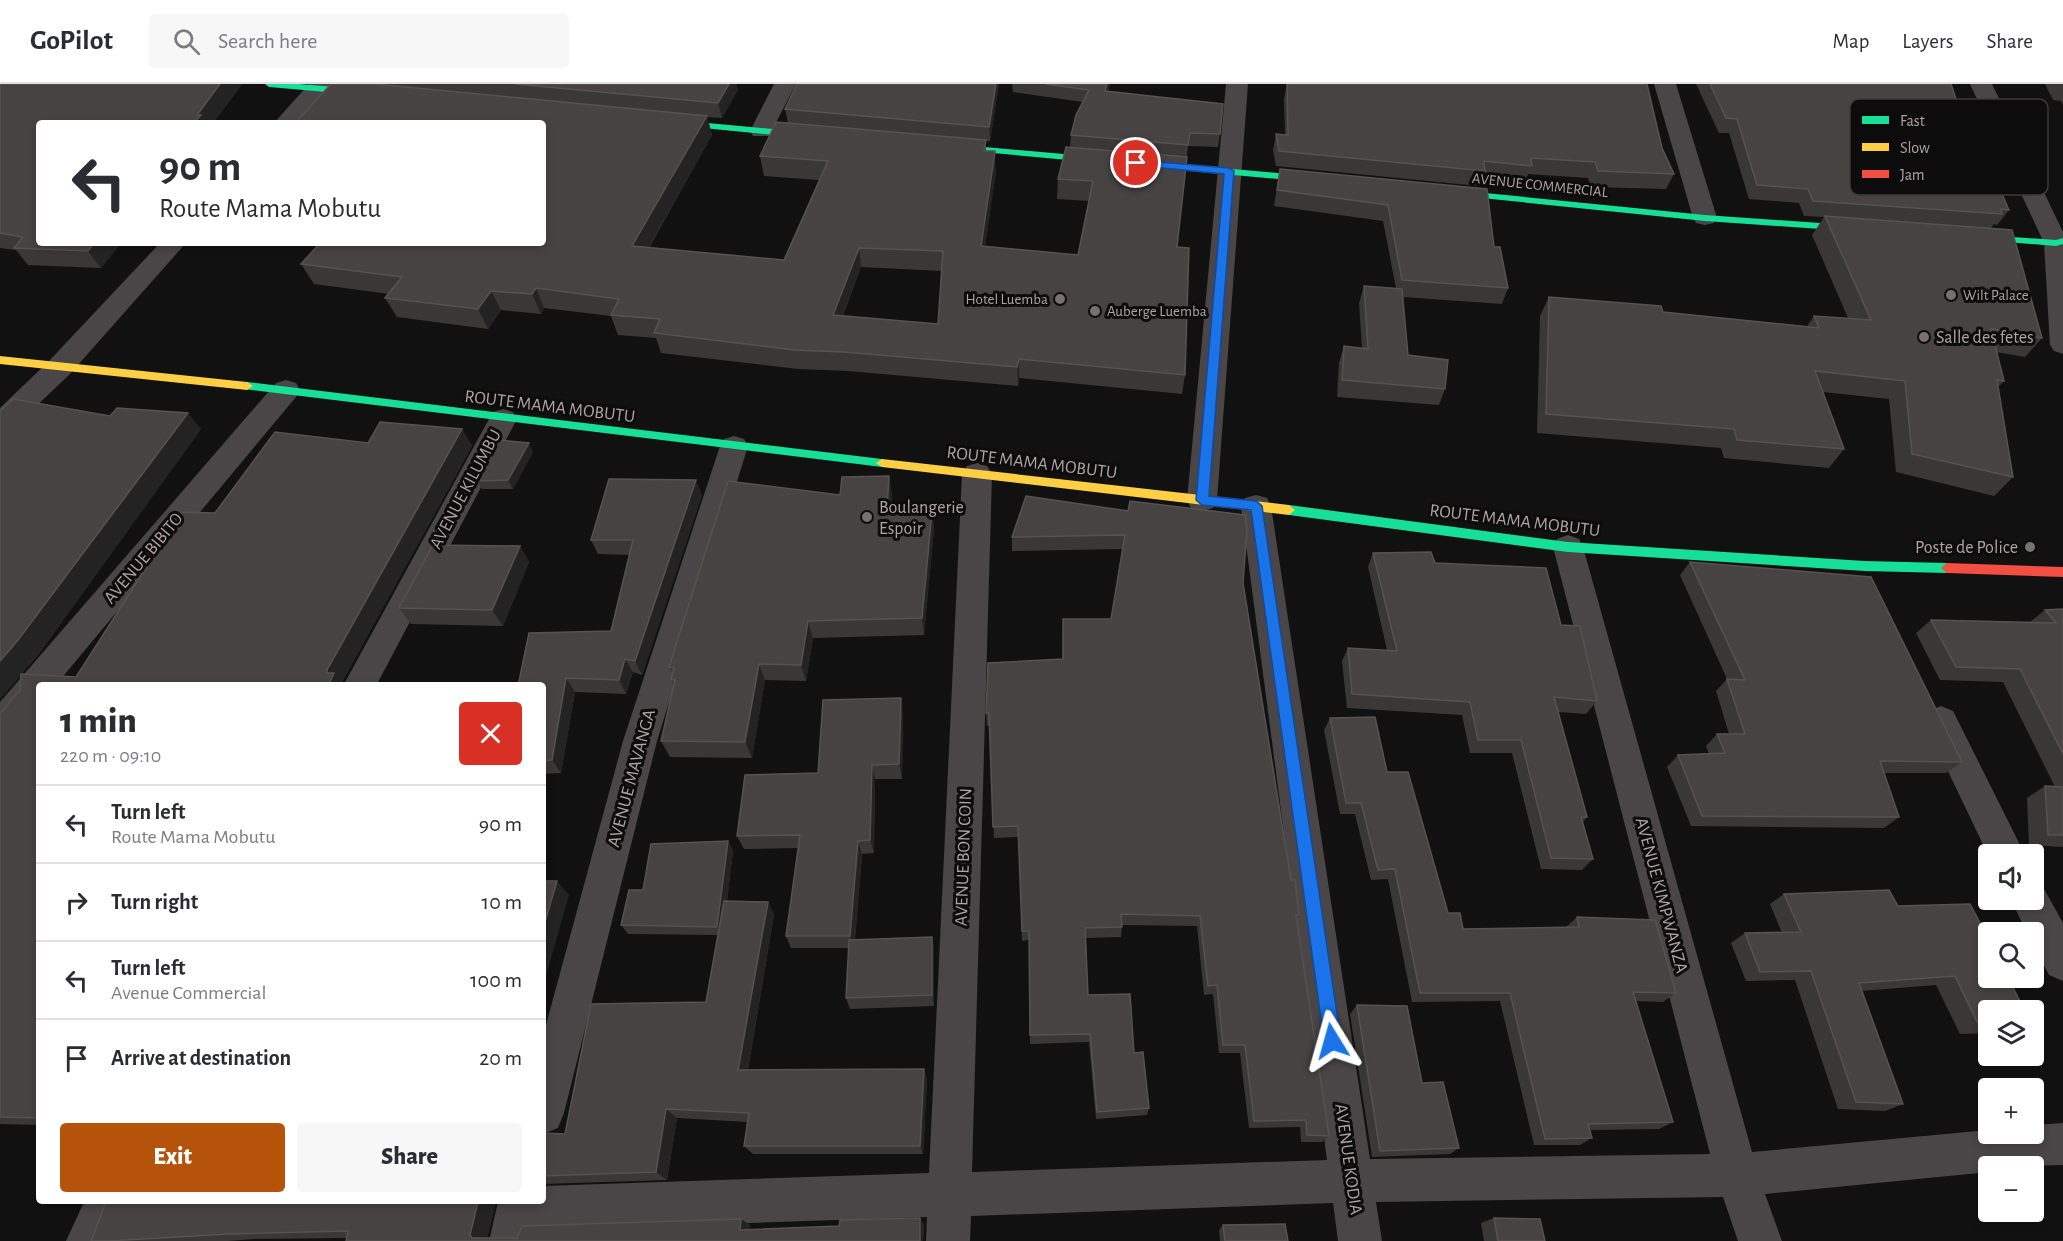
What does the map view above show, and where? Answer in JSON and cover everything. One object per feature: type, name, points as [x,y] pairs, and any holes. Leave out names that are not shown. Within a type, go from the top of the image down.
[{"type":"street","points":[[269,84],[320,86],[388,94]]},
{"type":"street","points":[[761,131],[785,84]]},
{"type":"street","points":[[1202,500],[1237,84]]},
{"type":"street","points":[[1665,84],[1704,218]]},
{"type":"street","points":[[1981,84],[1988,99]]},
{"type":"street","points":[[288,120],[320,86]]},
{"type":"street","points":[[656,121],[832,137]]},
{"type":"street","points":[[925,145],[1336,182]]},
{"type":"street","name":"AVENUE COMMERCIAL","points":[[1431,191],[1704,218],[1880,230]]},
{"type":"street","points":[[2036,195],[2059,242],[2063,345]]},
{"type":"street","points":[[1962,236],[2059,242]]},
{"type":"street","points":[[0,424],[59,368],[171,246]]},
{"type":"street","name":"ROUTE MAMA MOBUTU","points":[[0,360],[59,368],[286,390],[502,419],[1256,506],[1568,547],[1865,566],[2063,572]]},
{"type":"street","name":"AVENUE BIBITO","points":[[37,682],[286,390]]},
{"type":"street","name":"AVENUE KILUMBU","points":[[361,682],[502,419]]},
{"type":"street","name":"AVENUE MAVANGA","points":[[546,1101],[640,741],[734,446]]},
{"type":"street","name":"AVENUE BON COIN","points":[[948,1241],[977,474]]},
{"type":"street","name":"AVENUE KODIA","points":[[1256,506],[1360,1241]]},
{"type":"street","name":"AVENUE KIMPWANZA","points":[[1568,547],[1737,1175],[1760,1241]]},
{"type":"street","points":[[1865,566],[1881,598]]},
{"type":"street","name":"AVENUE BIBITO","points":[[0,726],[36,684]]},
{"type":"street","points":[[1928,694],[2002,844]]},
{"type":"street","points":[[2035,910],[2063,962]]},
{"type":"street","points":[[516,1217],[951,1193],[1352,1181],[1737,1175],[2063,1144]]},
{"type":"street","points":[[88,1241],[105,1204]]},
{"type":"building","points":[[0,84],[220,84],[197,115],[201,115],[197,120],[36,120],[36,246],[92,246],[88,251],[14,248],[23,237],[0,233]]},
{"type":"building","points":[[331,84],[375,84],[707,116],[632,246],[784,260],[828,161],[760,156],[776,122],[986,140],[984,151],[995,151],[981,246],[1078,255],[1093,181],[1058,179],[1066,147],[1187,157],[1177,247],[1189,248],[1185,375],[1019,359],[1017,367],[844,352],[794,350],[654,333],[660,319],[611,315],[619,299],[536,288],[532,294],[491,291],[478,309],[385,298],[402,277],[301,264],[317,246],[546,246],[546,120],[298,120]],"holes":[[[859,248],[943,251],[938,324],[833,315]]]},
{"type":"building","points":[[515,84],[729,84],[718,103]]},
{"type":"building","points":[[797,84],[996,84],[989,127],[785,109]]},
{"type":"building","points":[[1046,84],[1107,84],[1105,91],[1223,104],[1220,134],[1190,133],[1188,145],[1071,135],[1076,115],[1089,90]]},
{"type":"building","points":[[1287,84],[1647,84],[1662,148],[1674,174],[1598,171],[1595,162],[1531,158],[1532,166],[1484,161],[1485,171],[1279,151],[1276,134],[1288,135]]},
{"type":"building","points":[[1710,84],[1951,84],[1956,99],[1850,99],[1850,195],[2002,195],[2009,210],[2001,209],[2002,214],[1813,201],[1808,189],[1757,185],[1737,119],[1726,118]]},
{"type":"building","points":[[1280,169],[1487,189],[1494,247],[1500,247],[1508,288],[1402,280],[1388,205],[1277,190]]},
{"type":"building","points":[[1825,216],[2012,230],[2042,338],[1991,329],[2004,381],[1997,380],[2013,477],[1912,454],[1905,381],[1815,371],[1844,449],[1737,440],[1734,429],[1546,414],[1549,297],[1661,306],[1663,312],[1819,328],[1814,316],[1871,320]]},
{"type":"building","points":[[1364,286],[1402,289],[1408,355],[1448,360],[1445,389],[1342,380],[1344,346],[1368,349]]},
{"type":"building","points":[[13,399],[110,416],[117,408],[188,413],[0,661],[0,411]]},
{"type":"building","points":[[380,422],[462,429],[327,670],[327,673],[334,673],[330,682],[36,682],[36,1118],[0,1117],[0,714],[20,690],[21,674],[76,677],[182,512],[215,513],[275,432],[368,443]]},
{"type":"building","points":[[499,440],[529,443],[508,480],[477,481]]},
{"type":"building","points":[[889,476],[887,510],[932,511],[922,618],[808,621],[801,665],[759,664],[745,742],[661,741],[675,680],[671,680],[674,668],[669,667],[728,481],[840,495],[842,477]]},
{"type":"building","points":[[609,479],[696,480],[635,661],[625,659],[619,680],[566,678],[552,760],[546,761],[546,682],[519,682],[529,633],[611,631],[633,540],[591,540]]},
{"type":"building","points":[[1026,496],[1128,511],[1130,501],[1245,515],[1247,530],[1243,583],[1291,880],[1295,880],[1299,915],[1296,915],[1329,1136],[1307,1135],[1306,1120],[1254,1121],[1245,1045],[1223,1045],[1217,985],[1208,986],[1200,916],[1121,914],[1122,927],[1085,928],[1088,995],[1130,994],[1134,1053],[1143,1052],[1149,1108],[1097,1112],[1090,1034],[1030,1035],[1029,931],[1022,931],[1018,826],[993,827],[989,713],[986,713],[988,663],[1063,659],[1063,619],[1111,619],[1125,535],[1012,537]]},
{"type":"building","points":[[433,545],[520,546],[492,610],[399,608]]},
{"type":"building","points":[[1431,552],[1435,563],[1546,568],[1561,625],[1580,626],[1597,701],[1554,697],[1587,817],[1581,817],[1593,859],[1551,858],[1521,740],[1478,740],[1470,702],[1352,694],[1348,648],[1397,651],[1373,553]]},
{"type":"building","points":[[1690,562],[1871,577],[1962,762],[1880,761],[1899,817],[1702,816],[1678,755],[1725,753],[1717,734],[1745,734],[1727,679],[1745,680]]},
{"type":"building","points":[[2063,609],[2063,754],[2020,669],[1956,667],[1931,620],[2056,623],[2045,610]]},
{"type":"building","points":[[901,698],[899,764],[872,765],[870,840],[858,841],[850,936],[786,936],[800,835],[737,836],[745,775],[818,773],[823,700]]},
{"type":"building","points":[[1375,717],[1387,772],[1408,772],[1448,913],[1460,913],[1463,929],[1579,927],[1577,917],[1655,920],[1676,993],[1633,992],[1673,1122],[1588,1124],[1592,1138],[1545,1139],[1510,993],[1420,993],[1395,869],[1378,870],[1361,803],[1346,803],[1330,718]]},
{"type":"building","points":[[2045,786],[2063,787],[2063,835],[2048,835]]},
{"type":"building","points":[[728,841],[717,927],[621,925],[629,890],[643,890],[651,844]]},
{"type":"building","points":[[546,881],[557,881],[546,919]]},
{"type":"building","points":[[1889,890],[1898,906],[1970,904],[1980,922],[1978,988],[2013,988],[2019,1000],[1978,1000],[1978,1024],[1955,976],[1859,983],[1903,1104],[1856,1102],[1811,971],[1760,972],[1745,933],[1801,932],[1784,894]]},
{"type":"building","points":[[724,901],[768,902],[738,1070],[924,1069],[920,1146],[744,1146],[749,1113],[666,1109],[656,1172],[546,1176],[546,1133],[565,1134],[591,1004],[706,1002]]},
{"type":"building","points":[[932,937],[932,995],[846,998],[849,940]]},
{"type":"building","points":[[1357,1005],[1407,1006],[1422,1083],[1443,1082],[1459,1148],[1380,1151]]},
{"type":"building","points":[[105,1204],[478,1204],[470,1235],[472,1238],[517,1238],[522,1226],[741,1219],[740,1230],[839,1226],[840,1220],[920,1218],[920,1241],[346,1241],[348,1231],[91,1241]]},
{"type":"building","points":[[1494,1218],[1540,1219],[1545,1241],[1498,1241]]},
{"type":"building","points":[[1285,1224],[1288,1241],[1225,1241],[1223,1225]]},
{"type":"traffic: fast","points":[[269,84],[372,93]]},
{"type":"traffic: fast","points":[[665,122],[814,136]]},
{"type":"traffic: fast","points":[[940,146],[1322,180]]},
{"type":"traffic: fast","points":[[1445,192],[1705,218],[1863,229]]},
{"type":"traffic: fast","points":[[1971,237],[2056,243],[2063,241]]},
{"type":"traffic: fast","points":[[247,386],[882,463]]},
{"type":"traffic: fast","points":[[1289,510],[1568,547],[1865,566],[1947,568]]},
{"type":"traffic: slow","points":[[0,360],[247,386]]},
{"type":"traffic: slow","points":[[882,463],[1289,510]]},
{"type":"traffic: jam","points":[[1947,568],[2063,572]]},
{"type":"place","name":"Wilt Palace","points":[[1951,295]]},
{"type":"place","name":"Hotel Luemba","points":[[1060,299]]},
{"type":"place","name":"Auberge Luemba","points":[[1095,311]]},
{"type":"place","name":"Salle des fetes","points":[[1924,337]]},
{"type":"place","name":"Boulangerie Espoir","points":[[867,517]]},
{"type":"place","name":"Poste de Police","points":[[2030,547]]},
{"type":"route","points":[[1136,163],[1229,171],[1202,500],[1256,506],[1332,1041]]}]
